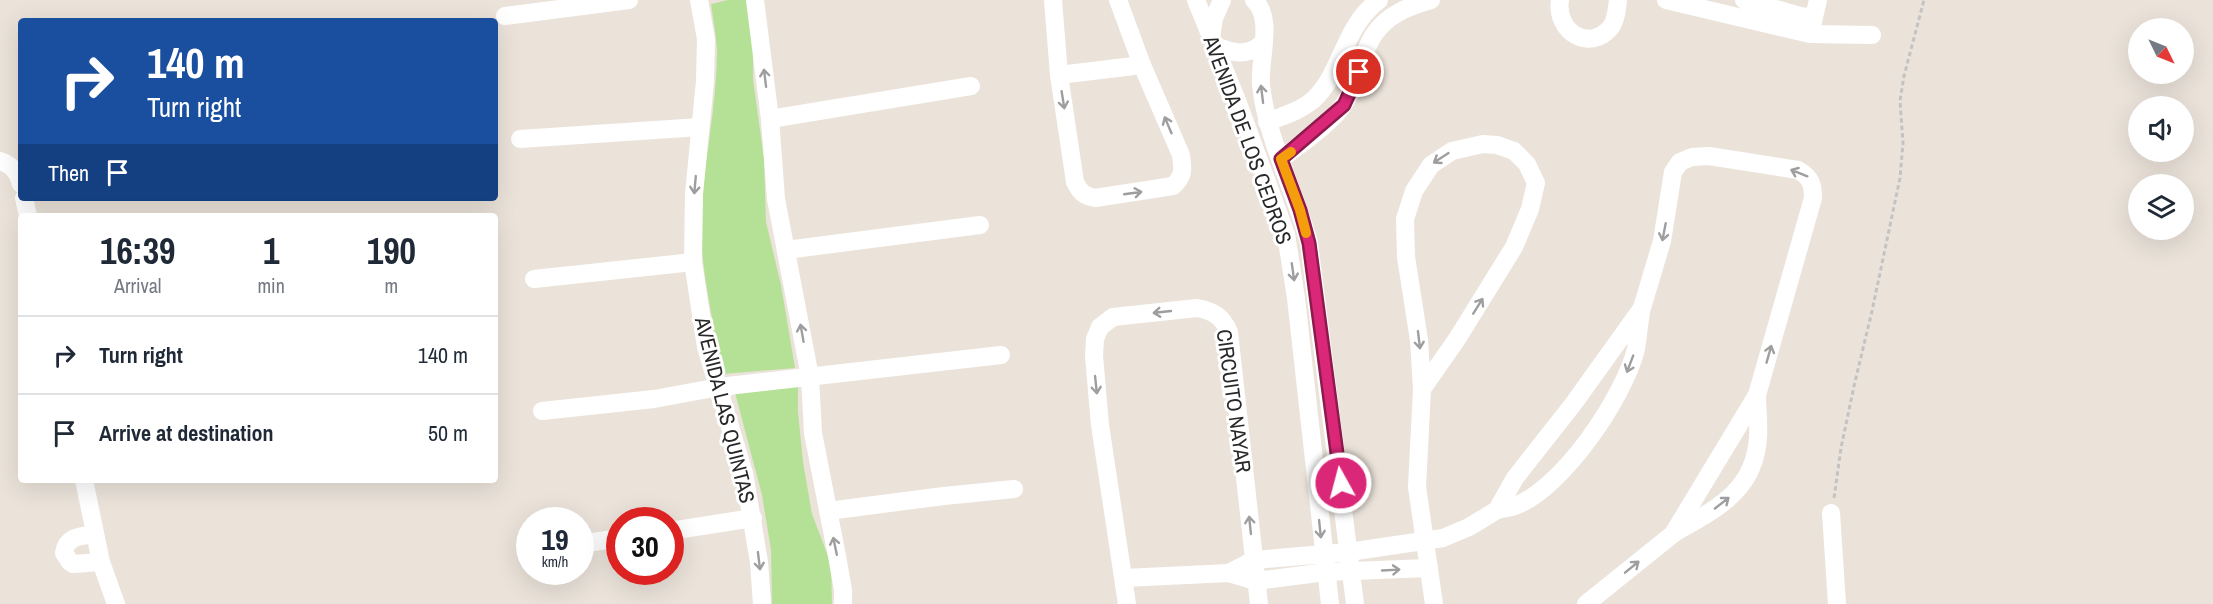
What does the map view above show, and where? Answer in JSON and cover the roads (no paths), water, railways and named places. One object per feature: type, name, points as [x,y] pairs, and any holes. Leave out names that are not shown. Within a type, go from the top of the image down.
[{"type":"street","points":[[505,16],[629,0]]},
{"type":"street","name":"AVENIDA LAS QUINTAS","points":[[699,0],[706,39],[705,81],[694,194],[693,262],[706,347],[744,473],[753,518],[762,604]]},
{"type":"street","points":[[755,0],[770,119],[777,200],[810,377],[813,433],[843,590],[843,604]]},
{"type":"street","points":[[1053,0],[1059,75],[1075,182],[1085,196],[1095,198],[1173,186],[1184,170],[1181,155],[1142,66],[1118,0]]},
{"type":"street","name":"AVENIDA DE LOS CEDROS","points":[[1196,0],[1286,234],[1292,264],[1330,604]]},
{"type":"street","points":[[1222,0],[1214,18],[1213,41],[1236,54],[1255,50],[1262,44]]},
{"type":"street","name":"AVENIDA DE LOS CEDROS","points":[[1254,0],[1265,20],[1260,80],[1267,122],[1300,210],[1309,243],[1355,604]]},
{"type":"street","points":[[1267,122],[1298,110],[1313,99],[1328,80],[1354,25],[1379,0]]},
{"type":"street","points":[[1255,151],[1278,151],[1336,113],[1352,90],[1373,36],[1387,21],[1410,6],[1431,0]]},
{"type":"street","points":[[1560,0],[1561,20],[1568,30],[1578,37],[1590,38],[1601,35],[1611,27],[1616,16],[1618,0]]},
{"type":"street","points":[[1666,0],[1872,35]]},
{"type":"street","points":[[1744,0],[1800,16],[1812,26]]},
{"type":"street","points":[[1812,26],[1818,0]]},
{"type":"street","points":[[1059,75],[1142,66]]},
{"type":"street","points":[[1328,80],[1352,90]]},
{"type":"street","points":[[770,119],[970,86]]},
{"type":"street","points":[[520,139],[700,127]]},
{"type":"street","points":[[1422,389],[1457,339],[1514,247],[1530,209],[1536,183],[1527,164],[1514,151],[1483,144],[1452,151],[1431,165],[1414,191],[1405,219],[1406,257],[1419,340],[1422,389],[1417,487],[1434,604]]},
{"type":"street","points":[[1229,573],[1254,560],[1349,552],[1443,538],[1469,527],[1497,510],[1516,506],[1534,495],[1558,474],[1605,418],[1622,385],[1635,350],[1642,308],[1662,241],[1673,172],[1680,162],[1692,157],[1709,156],[1798,170],[1809,176],[1813,187],[1813,198],[1757,395],[1673,534]]},
{"type":"street","points":[[0,161],[7,163],[15,170],[18,177]]},
{"type":"street","points":[[786,250],[980,225]]},
{"type":"street","points":[[534,279],[693,262]]},
{"type":"street","name":"CIRCUITO NAYAR","points":[[1127,604],[1100,425],[1094,356],[1095,339],[1100,327],[1113,317],[1197,308],[1210,310],[1219,315],[1228,332],[1259,604]]},
{"type":"street","points":[[1497,510],[1515,478],[1574,403],[1642,308]]},
{"type":"street","points":[[542,411],[654,399],[718,387],[1001,355]]},
{"type":"street","points":[[1586,604],[1673,534],[1722,504],[1739,489],[1749,474],[1758,438],[1757,395]]},
{"type":"street","points":[[85,483],[101,562],[116,604]]},
{"type":"street","points":[[828,511],[1014,489]]},
{"type":"street","points":[[1831,513],[1837,604]]},
{"type":"street","points":[[684,529],[753,518]]},
{"type":"street","points":[[95,534],[71,539],[66,543],[64,553],[74,564],[101,562]]},
{"type":"street","points":[[1124,578],[1229,573],[1256,581],[1326,572],[1429,568]]}]
